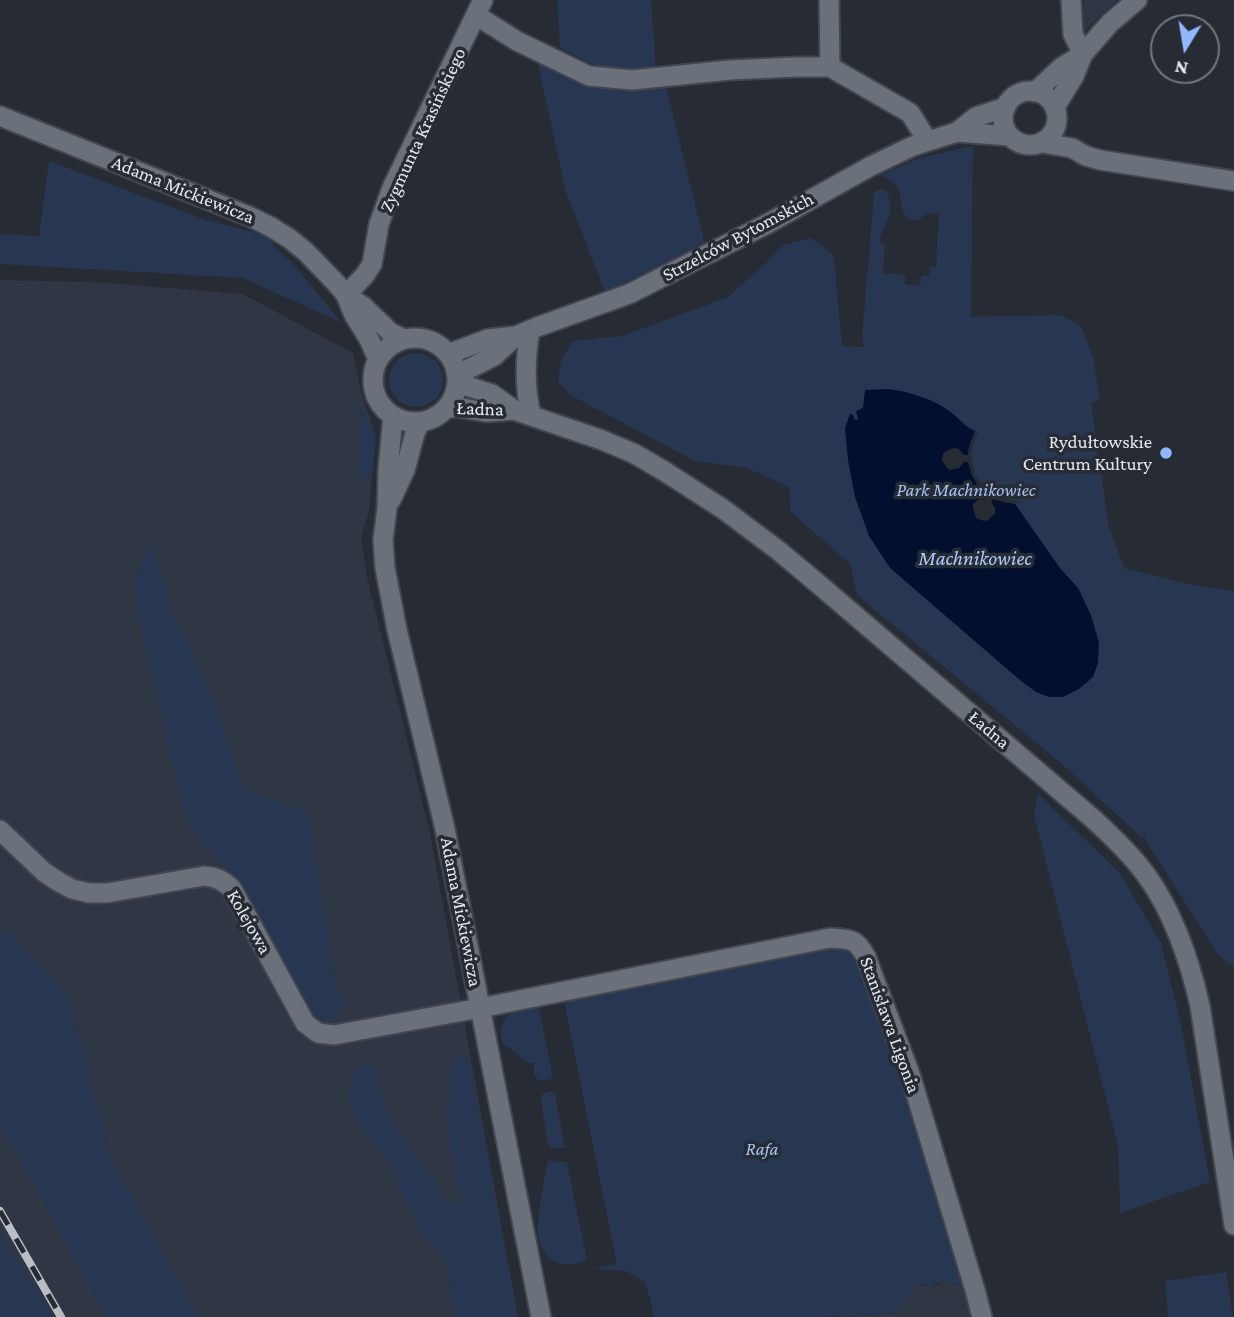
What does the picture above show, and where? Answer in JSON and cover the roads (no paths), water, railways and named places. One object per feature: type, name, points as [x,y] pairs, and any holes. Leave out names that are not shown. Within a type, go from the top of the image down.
[{"type":"street","points":[[829,0],[830,67]]},
{"type":"street","points":[[1071,0],[1073,34],[1083,54],[1056,116],[1049,137],[1036,145],[1021,144],[1010,136],[1004,122],[1006,107],[1014,96],[1035,92],[1047,97],[1056,116],[1072,148]]},
{"type":"street","points":[[1035,92],[1062,67],[1083,54],[1110,23],[1137,0]]},
{"type":"street","points":[[480,8],[517,41],[589,76],[632,80],[730,70],[830,67],[910,113],[928,141]]},
{"type":"street","name":"Zygmunta Krasińskiego","points":[[346,295],[372,264],[379,223],[392,188],[480,8]]},
{"type":"street","points":[[957,132],[976,117],[1006,107]]},
{"type":"street","name":"Adama Mickiewicza","points":[[0,116],[271,227],[306,252],[346,295],[363,306],[391,333],[404,339]]},
{"type":"street","points":[[957,132],[1010,136]]},
{"type":"street","name":"Strzelców Bytomskich","points":[[449,354],[488,339],[523,333],[629,294],[766,224],[871,166],[913,146],[957,132]]},
{"type":"street","points":[[1042,143],[1072,148],[1100,160],[1234,181]]},
{"type":"street","name":"Adama Mickiewicza","points":[[346,295],[354,316],[378,359]]},
{"type":"street","points":[[522,413],[526,395],[527,346],[523,333]]},
{"type":"street","name":"Strzelców Bytomskich","points":[[457,379],[494,356],[523,333]]},
{"type":"street","points":[[404,339],[425,339],[449,354],[456,367],[457,379],[453,399],[439,415],[420,422],[402,420],[393,416],[379,402],[374,393],[373,376],[378,359],[394,343],[404,339]]},
{"type":"street","name":"Ładna","points":[[457,379],[492,394],[522,413],[635,454],[723,509],[816,582],[1091,817],[1132,856],[1148,878],[1176,929],[1194,981],[1234,1225]]},
{"type":"street","name":"Ładna","points":[[447,408],[522,413]]},
{"type":"street","name":"Adama Mickiewicza","points":[[393,416],[383,540],[384,568],[445,829],[541,1317]]},
{"type":"street","name":"Adama Mickiewicza","points":[[387,508],[405,470],[420,422]]},
{"type":"street","name":"Kolejowa","points":[[0,830],[44,872],[72,889],[89,893],[107,893],[204,876],[216,877],[226,882],[304,1023],[318,1033],[334,1035],[480,1009]]},
{"type":"street","name":"Stanisława Ligonia","points":[[480,1009],[830,938],[850,939],[860,946],[866,957],[910,1074],[982,1317]]},
{"type":"water","name":"Machnikowiec","points":[[888,389],[934,402],[975,431],[968,455],[977,484],[983,492],[996,500],[1015,504],[1060,568],[1078,588],[1091,615],[1099,643],[1098,663],[1093,677],[1079,689],[1063,697],[1049,697],[1036,692],[890,568],[869,536],[855,497],[845,428],[850,414],[855,420],[858,419],[856,411],[863,408],[865,390]]},
{"type":"railway","points":[[0,1211],[61,1317]]},
{"type":"place","name":"Rydułtowskie Centrum Kultury","points":[[1166,453]]},
{"type":"park label","name":"Park Machnikowiec","points":[[966,490]]},
{"type":"park label","name":"Rafa","points":[[762,1149]]}]
